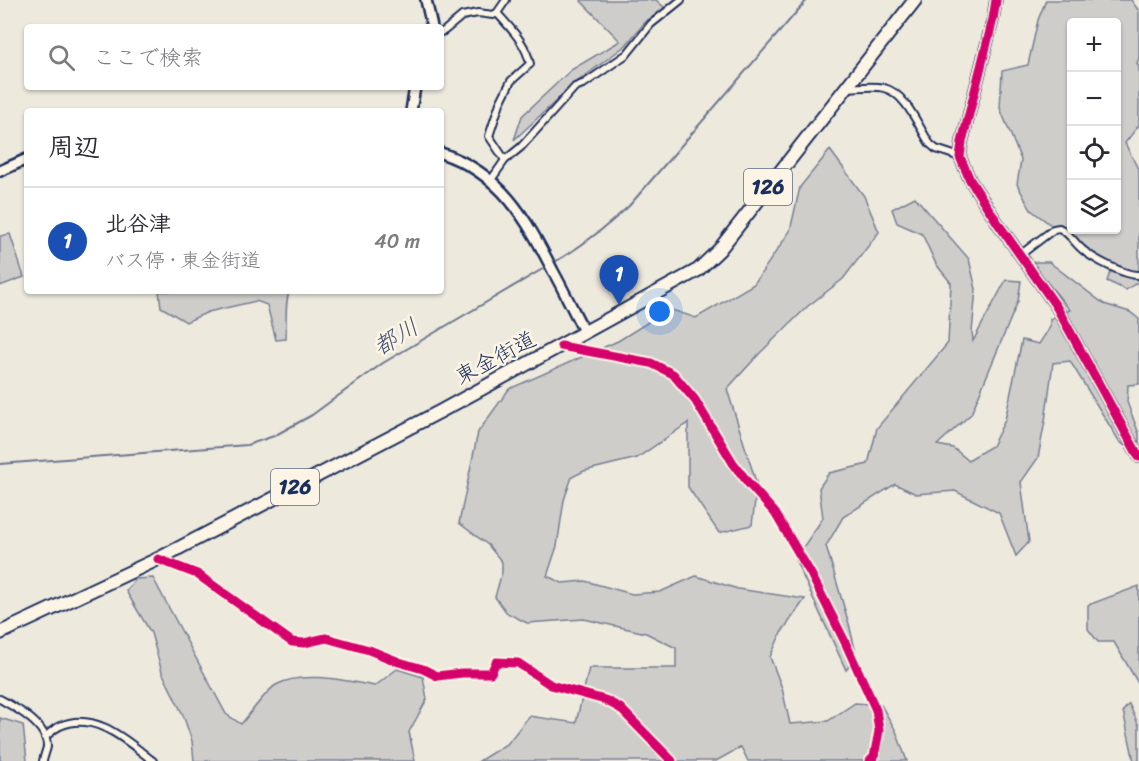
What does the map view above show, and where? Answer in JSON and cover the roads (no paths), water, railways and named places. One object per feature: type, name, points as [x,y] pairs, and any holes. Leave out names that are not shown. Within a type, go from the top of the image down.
[{"type":"highway","name":"東金街道","points":[[0,633],[158,559],[441,411],[698,270],[710,260],[915,0]]},
{"type":"street","points":[[426,0],[431,24]]},
{"type":"street","points":[[444,31],[462,16],[478,13],[493,15],[507,0]]},
{"type":"street","points":[[491,180],[505,160],[521,147],[575,87],[585,83],[627,54],[651,24],[681,0]]},
{"type":"street","points":[[996,0],[960,157],[970,180],[1065,321],[1139,457]]},
{"type":"street","points":[[497,13],[519,38],[528,54],[530,64],[511,81],[500,103],[489,136],[505,160]]},
{"type":"street","points":[[846,88],[885,88],[894,93],[904,101],[930,144],[936,149],[960,157]]},
{"type":"street","points":[[412,108],[414,90]]},
{"type":"street","points":[[444,154],[491,180],[524,216],[585,333]]},
{"type":"street","points":[[0,171],[24,160]]},
{"type":"street","points":[[1020,255],[1054,229],[1059,228],[1065,230],[1084,251],[1116,270],[1130,275],[1139,275]]},
{"type":"street","points":[[561,346],[651,363],[673,374],[695,400],[733,463],[775,513],[812,574],[845,642],[876,710],[879,731],[874,757],[870,761]]},
{"type":"street","points":[[158,559],[196,574],[292,642],[304,643],[326,638],[369,650],[437,675],[491,673],[496,662],[519,663],[551,685],[605,700],[620,708],[672,761]]},
{"type":"street","points":[[0,699],[34,722],[45,737],[47,748],[43,761]]},
{"type":"street","points":[[45,737],[61,726],[76,722],[92,722],[111,729],[153,761]]},
{"type":"waterway","name":"都川","points":[[551,264],[592,237],[629,206],[807,0]]},
{"type":"waterway","name":"都川","points":[[0,464],[247,445],[274,436],[312,415],[383,363],[546,267]]},
{"type":"place","name":"北谷津","points":[[619,305]]}]
